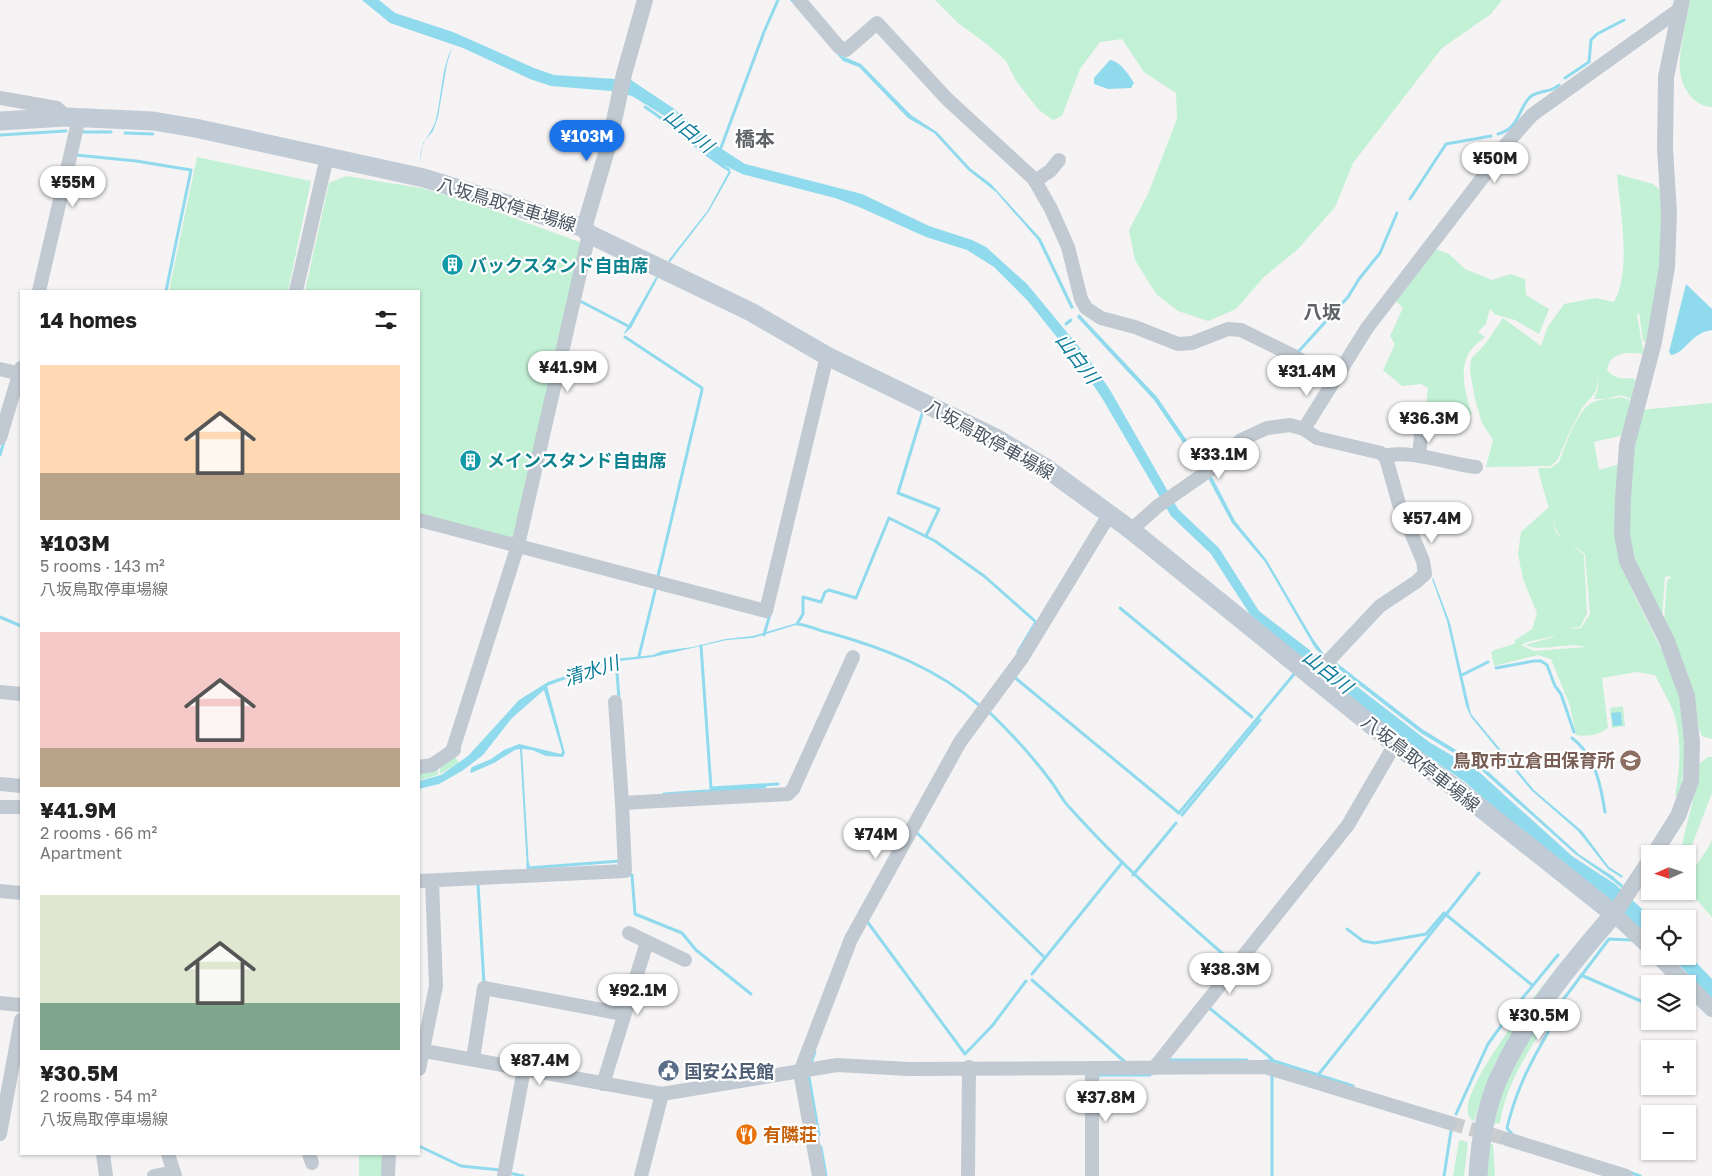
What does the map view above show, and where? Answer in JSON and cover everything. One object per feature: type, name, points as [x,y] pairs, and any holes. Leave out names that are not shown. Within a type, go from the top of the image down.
[{"type":"main road","name":"八坂鳥取停車場線","points":[[0,121],[73,118],[153,121],[424,178],[587,231],[751,312],[827,356],[994,437],[1046,468],[1109,516],[1131,530],[1395,744],[1458,790],[1616,912]]},
{"type":"main road","points":[[1478,1176],[1479,1150],[1485,1118],[1502,1069],[1534,1017],[1583,950],[1616,912]]},
{"type":"street","points":[[420,767],[432,765],[453,749],[518,545],[587,231],[610,140],[624,74],[645,0]]},
{"type":"street","points":[[798,0],[839,47],[846,50],[877,23],[947,99],[1035,181],[1068,247],[1081,299],[1086,308],[1095,316],[1135,327],[1178,344],[1192,344],[1228,329],[1241,330],[1294,356],[1333,380]]},
{"type":"street","points":[[1304,429],[1367,328],[1490,168],[1494,158],[1532,115],[1681,4]]},
{"type":"street","points":[[1660,845],[1678,816],[1691,781],[1692,742],[1687,696],[1667,641],[1626,561],[1622,534],[1627,445],[1654,342],[1667,267],[1669,213],[1665,148],[1666,76],[1681,4]]},
{"type":"street","points":[[0,98],[57,108],[73,118],[39,290]]},
{"type":"street","points":[[296,290],[327,157]]},
{"type":"street","points":[[1035,181],[1050,172],[1059,160]]},
{"type":"street","points":[[420,520],[766,611],[827,356]]},
{"type":"street","points":[[0,370],[20,372]]},
{"type":"street","points":[[0,438],[20,375]]},
{"type":"street","points":[[1418,456],[1423,415]]},
{"type":"street","points":[[1131,530],[1158,506],[1211,469],[1250,434],[1279,425],[1290,425],[1304,429],[1318,438],[1381,452],[1384,456],[1399,504],[1424,561],[1424,574],[1416,582],[1380,606],[1313,677]]},
{"type":"street","points":[[1384,456],[1392,454],[1418,456],[1476,467]]},
{"type":"street","points":[[818,1176],[800,1072],[851,939],[877,888],[960,742],[1022,658],[1109,516]]},
{"type":"street","points":[[622,803],[788,794],[793,789],[853,657]]},
{"type":"street","points":[[0,692],[20,694]]},
{"type":"street","points":[[615,702],[626,871],[425,881],[436,986],[421,1050],[662,1094],[837,1065],[909,1069],[969,1067],[1092,1069],[1265,1067],[1450,1123]]},
{"type":"street","points":[[1154,1068],[1348,825],[1395,744]]},
{"type":"street","points":[[0,784],[20,786]]},
{"type":"street","points":[[0,806],[20,807]]},
{"type":"street","points":[[1641,874],[1616,912],[1641,938]]},
{"type":"street","points":[[0,891],[20,893]]},
{"type":"street","points":[[628,933],[685,960]]},
{"type":"street","points":[[603,1084],[646,942]]},
{"type":"street","points":[[1667,965],[1678,975]]},
{"type":"street","points":[[473,1059],[484,988],[623,1014]]},
{"type":"street","points":[[1696,993],[1712,1009]]},
{"type":"street","points":[[0,1003],[20,1005]]},
{"type":"street","points":[[0,1134],[20,1025]]},
{"type":"street","points":[[968,1176],[969,1067]]},
{"type":"street","points":[[504,1176],[524,1069]]},
{"type":"street","points":[[1092,1069],[1092,1176]]},
{"type":"street","points":[[640,1176],[662,1094]]},
{"type":"street","points":[[1507,1139],[1626,1176]]},
{"type":"street","points":[[103,1155],[106,1176]]},
{"type":"street","points":[[154,1176],[174,1174],[168,1155]]},
{"type":"street","points":[[388,1176],[389,1155]]},
{"type":"green space","points":[[935,0],[1502,0],[1491,14],[1442,48],[1353,163],[1335,207],[1298,249],[1264,277],[1236,309],[1208,321],[1178,311],[1156,294],[1135,260],[1129,230],[1148,194],[1177,119],[1176,93],[1144,72],[1122,39],[1100,42],[1080,69],[1062,116],[1053,120],[1039,110],[1016,81],[1006,61],[958,23]]},
{"type":"green space","points":[[1690,0],[1712,0],[1712,107],[1705,106],[1694,100],[1686,89],[1681,76],[1680,55]]},
{"type":"green space","points":[[197,157],[311,181],[288,290],[169,290]]},
{"type":"green space","points":[[1617,174],[1653,184],[1661,191],[1661,274],[1647,342],[1643,341],[1639,312],[1637,316],[1644,354],[1626,353],[1616,356],[1612,359],[1607,370],[1618,378],[1633,378],[1635,381],[1631,399],[1621,395],[1606,399],[1594,399],[1598,388],[1598,376],[1595,393],[1581,410],[1557,461],[1550,466],[1486,467],[1493,440],[1482,423],[1475,399],[1470,371],[1471,359],[1486,343],[1503,318],[1541,346],[1547,328],[1564,304],[1596,298],[1614,302],[1619,289],[1624,257]]},
{"type":"green space","points":[[346,176],[421,188],[479,205],[582,243],[515,537],[510,540],[420,516],[420,290],[305,290],[329,183]]},
{"type":"green space","points":[[1432,248],[1449,254],[1465,269],[1492,280],[1511,274],[1525,279],[1526,295],[1549,309],[1539,334],[1515,320],[1494,314],[1490,308],[1486,324],[1478,332],[1485,337],[1471,350],[1465,362],[1464,384],[1472,414],[1464,418],[1426,407],[1428,388],[1421,384],[1402,386],[1383,370],[1395,344],[1390,336],[1403,308],[1394,299]]},
{"type":"green space","points":[[1621,397],[1630,400],[1624,435],[1594,442],[1599,470],[1620,464],[1623,566],[1634,594],[1671,669],[1684,714],[1684,763],[1681,793],[1675,796],[1679,763],[1679,739],[1671,706],[1655,675],[1636,672],[1602,678],[1608,728],[1596,734],[1580,736],[1576,735],[1570,706],[1551,659],[1538,655],[1494,666],[1491,652],[1515,643],[1515,640],[1532,629],[1537,613],[1523,579],[1518,554],[1521,532],[1549,507],[1538,468],[1551,468],[1559,462],[1576,421],[1591,403]],"holes":[[[1551,515],[1557,532],[1562,538],[1556,533]],[[1569,543],[1585,554],[1590,614],[1581,628],[1570,629],[1580,627],[1587,614],[1584,555]],[[1558,634],[1550,638],[1525,645],[1540,648],[1570,645],[1586,647],[1534,651],[1521,645]]]},
{"type":"green space","points":[[1712,403],[1712,739],[1702,736],[1699,729],[1696,707],[1664,621],[1667,580],[1671,578],[1669,576],[1665,577],[1662,618],[1646,585],[1633,551],[1630,535],[1629,499],[1630,480],[1641,410]]},
{"type":"green space","points":[[1623,706],[1625,726],[1612,728],[1610,708]]},
{"type":"green space","points":[[453,754],[459,763],[440,774],[440,764]]},
{"type":"green space","points":[[1708,757],[1712,757],[1712,793],[1692,845],[1683,845],[1696,787],[1699,764]]},
{"type":"green space","points":[[437,766],[438,775],[420,780],[420,771]]},
{"type":"green space","points":[[1712,840],[1712,917],[1696,899],[1696,866]]},
{"type":"green space","points":[[1561,963],[1496,1061],[1474,1121],[1468,1111],[1472,1092],[1484,1069],[1500,1043]]},
{"type":"green space","points":[[1539,1024],[1543,1027],[1511,1085],[1500,1123],[1488,1125],[1517,1059]]},
{"type":"green space","points":[[1462,1140],[1468,1143],[1464,1176],[1453,1176],[1459,1141]]},
{"type":"green space","points":[[1493,1144],[1495,1176],[1485,1176],[1483,1146]]},
{"type":"green space","points":[[359,1155],[387,1155],[386,1176],[359,1176]]},
{"type":"water","name":"山白川","points":[[362,0],[379,0],[395,13],[453,32],[554,75],[631,80],[673,108],[708,140],[745,164],[862,194],[929,226],[972,240],[986,247],[1027,284],[1089,359],[1110,390],[1178,509],[1219,548],[1259,611],[1429,742],[1478,771],[1572,856],[1615,884],[1643,910],[1641,910],[1641,929],[1598,890],[1515,826],[1465,782],[1397,735],[1251,616],[1211,554],[1171,516],[1102,398],[1083,370],[1028,301],[994,267],[967,250],[926,237],[835,198],[742,174],[718,162],[666,117],[632,96],[611,91],[551,86],[530,79],[463,48],[390,23]]},
{"type":"water","points":[[790,0],[794,0],[842,56],[861,64],[911,115],[937,132],[970,168],[991,184],[1041,239],[1074,308],[1071,309],[1038,240],[996,192],[968,170],[934,133],[908,118],[859,67],[843,61]]},
{"type":"water","points":[[452,47],[447,64],[438,117],[433,131],[425,140],[432,130],[436,119],[444,73]]},
{"type":"water","points":[[1110,60],[1117,63],[1127,72],[1134,83],[1131,88],[1108,89],[1094,84],[1094,78]]},
{"type":"water","points":[[729,171],[731,172],[709,211],[670,262],[668,261],[708,210]]},
{"type":"water","points":[[656,277],[658,278],[631,328],[623,335]]},
{"type":"water","points":[[1686,284],[1712,309],[1712,330],[1698,335],[1681,351],[1671,355],[1669,352]]},
{"type":"water","points":[[1079,314],[1157,397],[1205,467],[1201,469],[1154,400],[1077,317]]},
{"type":"water","points":[[1212,477],[1235,521],[1266,559],[1313,639],[1324,654],[1323,656],[1315,648],[1265,562],[1232,523],[1208,478]]},
{"type":"water","points":[[1433,578],[1450,623],[1471,714],[1534,790],[1582,831],[1609,867],[1623,876],[1622,878],[1608,869],[1578,831],[1531,790],[1471,717],[1466,706],[1447,621]]},
{"type":"water","points":[[799,624],[753,638],[727,640],[653,657],[612,662],[547,686],[565,753],[563,757],[546,756],[532,750],[522,749],[529,868],[527,869],[520,749],[494,763],[471,773],[470,771],[472,767],[519,744],[561,754],[562,751],[544,690],[512,718],[483,755],[462,771],[439,784],[420,789],[420,781],[441,775],[468,756],[519,700],[548,682],[614,659],[653,655],[662,651],[693,647],[725,639],[753,636]]},
{"type":"water","points":[[1333,660],[1422,729],[1482,766],[1580,855],[1614,877],[1612,880],[1575,854],[1480,769],[1421,733],[1331,663]]},
{"type":"water","points":[[1621,712],[1622,725],[1613,726],[1611,713]]},
{"type":"water","points":[[1696,962],[1712,979],[1712,998],[1696,982],[1696,975],[1689,975],[1679,965],[1696,965]]},
{"type":"waterway","name":"山白川","points":[[719,153],[764,32],[778,0]]},
{"type":"waterway","points":[[1565,78],[1589,62],[1591,40],[1597,34],[1624,20]]},
{"type":"waterway","points":[[1498,134],[1515,123],[1530,97],[1556,88],[1559,85]]},
{"type":"waterway","name":"山白川","points":[[645,107],[729,170]]},
{"type":"waterway","points":[[0,135],[66,131]]},
{"type":"waterway","points":[[83,132],[111,132]]},
{"type":"waterway","points":[[125,133],[153,134]]},
{"type":"waterway","points":[[1410,199],[1446,144],[1491,136]]},
{"type":"waterway","points":[[76,155],[136,161],[191,170],[166,290]]},
{"type":"waterway","points":[[1298,352],[1348,297],[1359,279],[1380,253],[1397,213]]},
{"type":"waterway","points":[[580,301],[628,326]]},
{"type":"waterway","name":"山白川","points":[[1066,324],[1071,320]]},
{"type":"waterway","points":[[625,337],[702,388]]},
{"type":"waterway","points":[[658,576],[702,390]]},
{"type":"waterway","points":[[923,411],[898,493],[939,509],[926,536]]},
{"type":"waterway","points":[[0,455],[4,441]]},
{"type":"waterway","points":[[980,706],[946,681],[910,661],[870,646],[797,624],[803,614],[803,597],[821,602],[825,592],[829,590],[856,598],[889,518],[935,541],[984,576],[1036,622],[1018,652]]},
{"type":"waterway","points":[[639,656],[656,587]]},
{"type":"waterway","points":[[1120,608],[1252,717]]},
{"type":"waterway","points":[[764,635],[770,614]]},
{"type":"waterway","points":[[0,617],[20,626]]},
{"type":"waterway","points":[[701,646],[711,788],[778,784]]},
{"type":"waterway","name":"清水川","points":[[616,660],[619,699]]},
{"type":"waterway","points":[[1496,668],[1534,661],[1541,661],[1547,665],[1555,686],[1561,694],[1574,732]]},
{"type":"waterway","points":[[1462,675],[1488,662]]},
{"type":"waterway","points":[[1013,676],[1179,813],[1295,673]]},
{"type":"waterway","points":[[989,712],[1029,753],[1067,805],[1108,849],[1231,961],[1229,964]]},
{"type":"waterway","points":[[1182,815],[1260,720]]},
{"type":"waterway","points":[[1572,738],[1586,753],[1596,772],[1605,812]]},
{"type":"waterway","points":[[664,794],[765,787]]},
{"type":"waterway","points":[[1133,875],[1176,823]]},
{"type":"waterway","points":[[915,831],[1045,958]]},
{"type":"waterway","points":[[528,864],[528,868],[620,861]]},
{"type":"waterway","points":[[1032,974],[1121,864]]},
{"type":"waterway","points":[[1318,1075],[1479,873]]},
{"type":"waterway","points":[[628,875],[632,875],[635,914],[682,933],[696,950],[751,994]]},
{"type":"waterway","points":[[1611,877],[1624,888]]},
{"type":"waterway","points":[[478,884],[484,984]]},
{"type":"waterway","points":[[1347,929],[1363,941],[1375,943],[1426,934],[1444,913],[1532,985]]},
{"type":"waterway","points":[[866,920],[965,1054],[992,1026],[1026,981]]},
{"type":"waterway","points":[[1512,1134],[1507,1128],[1515,1101],[1524,1077],[1550,1029],[1544,1025],[1609,939],[1632,940]]},
{"type":"waterway","points":[[1456,1114],[1488,1044],[1511,1012],[1558,955]]},
{"type":"waterway","points":[[1581,975],[1641,1001]]},
{"type":"waterway","points":[[1032,980],[1125,1062]]},
{"type":"waterway","points":[[1208,1007],[1272,1059],[1272,1061]]},
{"type":"waterway","points":[[811,1063],[815,1052]]},
{"type":"waterway","points":[[1169,1060],[1247,1060]]},
{"type":"waterway","points":[[1265,1061],[1274,1061],[1353,1086]]},
{"type":"waterway","points":[[1098,1078],[1098,1075],[1150,1075]]},
{"type":"waterway","points":[[1272,1075],[1272,1176]]},
{"type":"waterway","points":[[809,1077],[819,1135]]},
{"type":"waterway","points":[[1444,1176],[1451,1131]]},
{"type":"waterway","points":[[420,1146],[461,1166],[500,1170]]},
{"type":"waterway","points":[[821,1147],[826,1176]]},
{"type":"waterway","points":[[1629,1172],[1640,1176]]},
{"type":"waterway","points":[[509,1173],[523,1176]]},
{"type":"tunnel","points":[[1450,1123],[1507,1139]]},
{"type":"place","name":"バックスタンド自由席","points":[[453,265]]},
{"type":"place","name":"メインスタンド自由席","points":[[471,460]]},
{"type":"place","name":"鳥取市立倉田保育所","points":[[1631,760]]},
{"type":"place","name":"国安公民館","points":[[668,1071]]},
{"type":"place","name":"有隣荘","points":[[747,1134]]},
{"type":"district","name":"橋本","points":[[755,138]]},
{"type":"district","name":"八坂","points":[[1322,311]]}]
